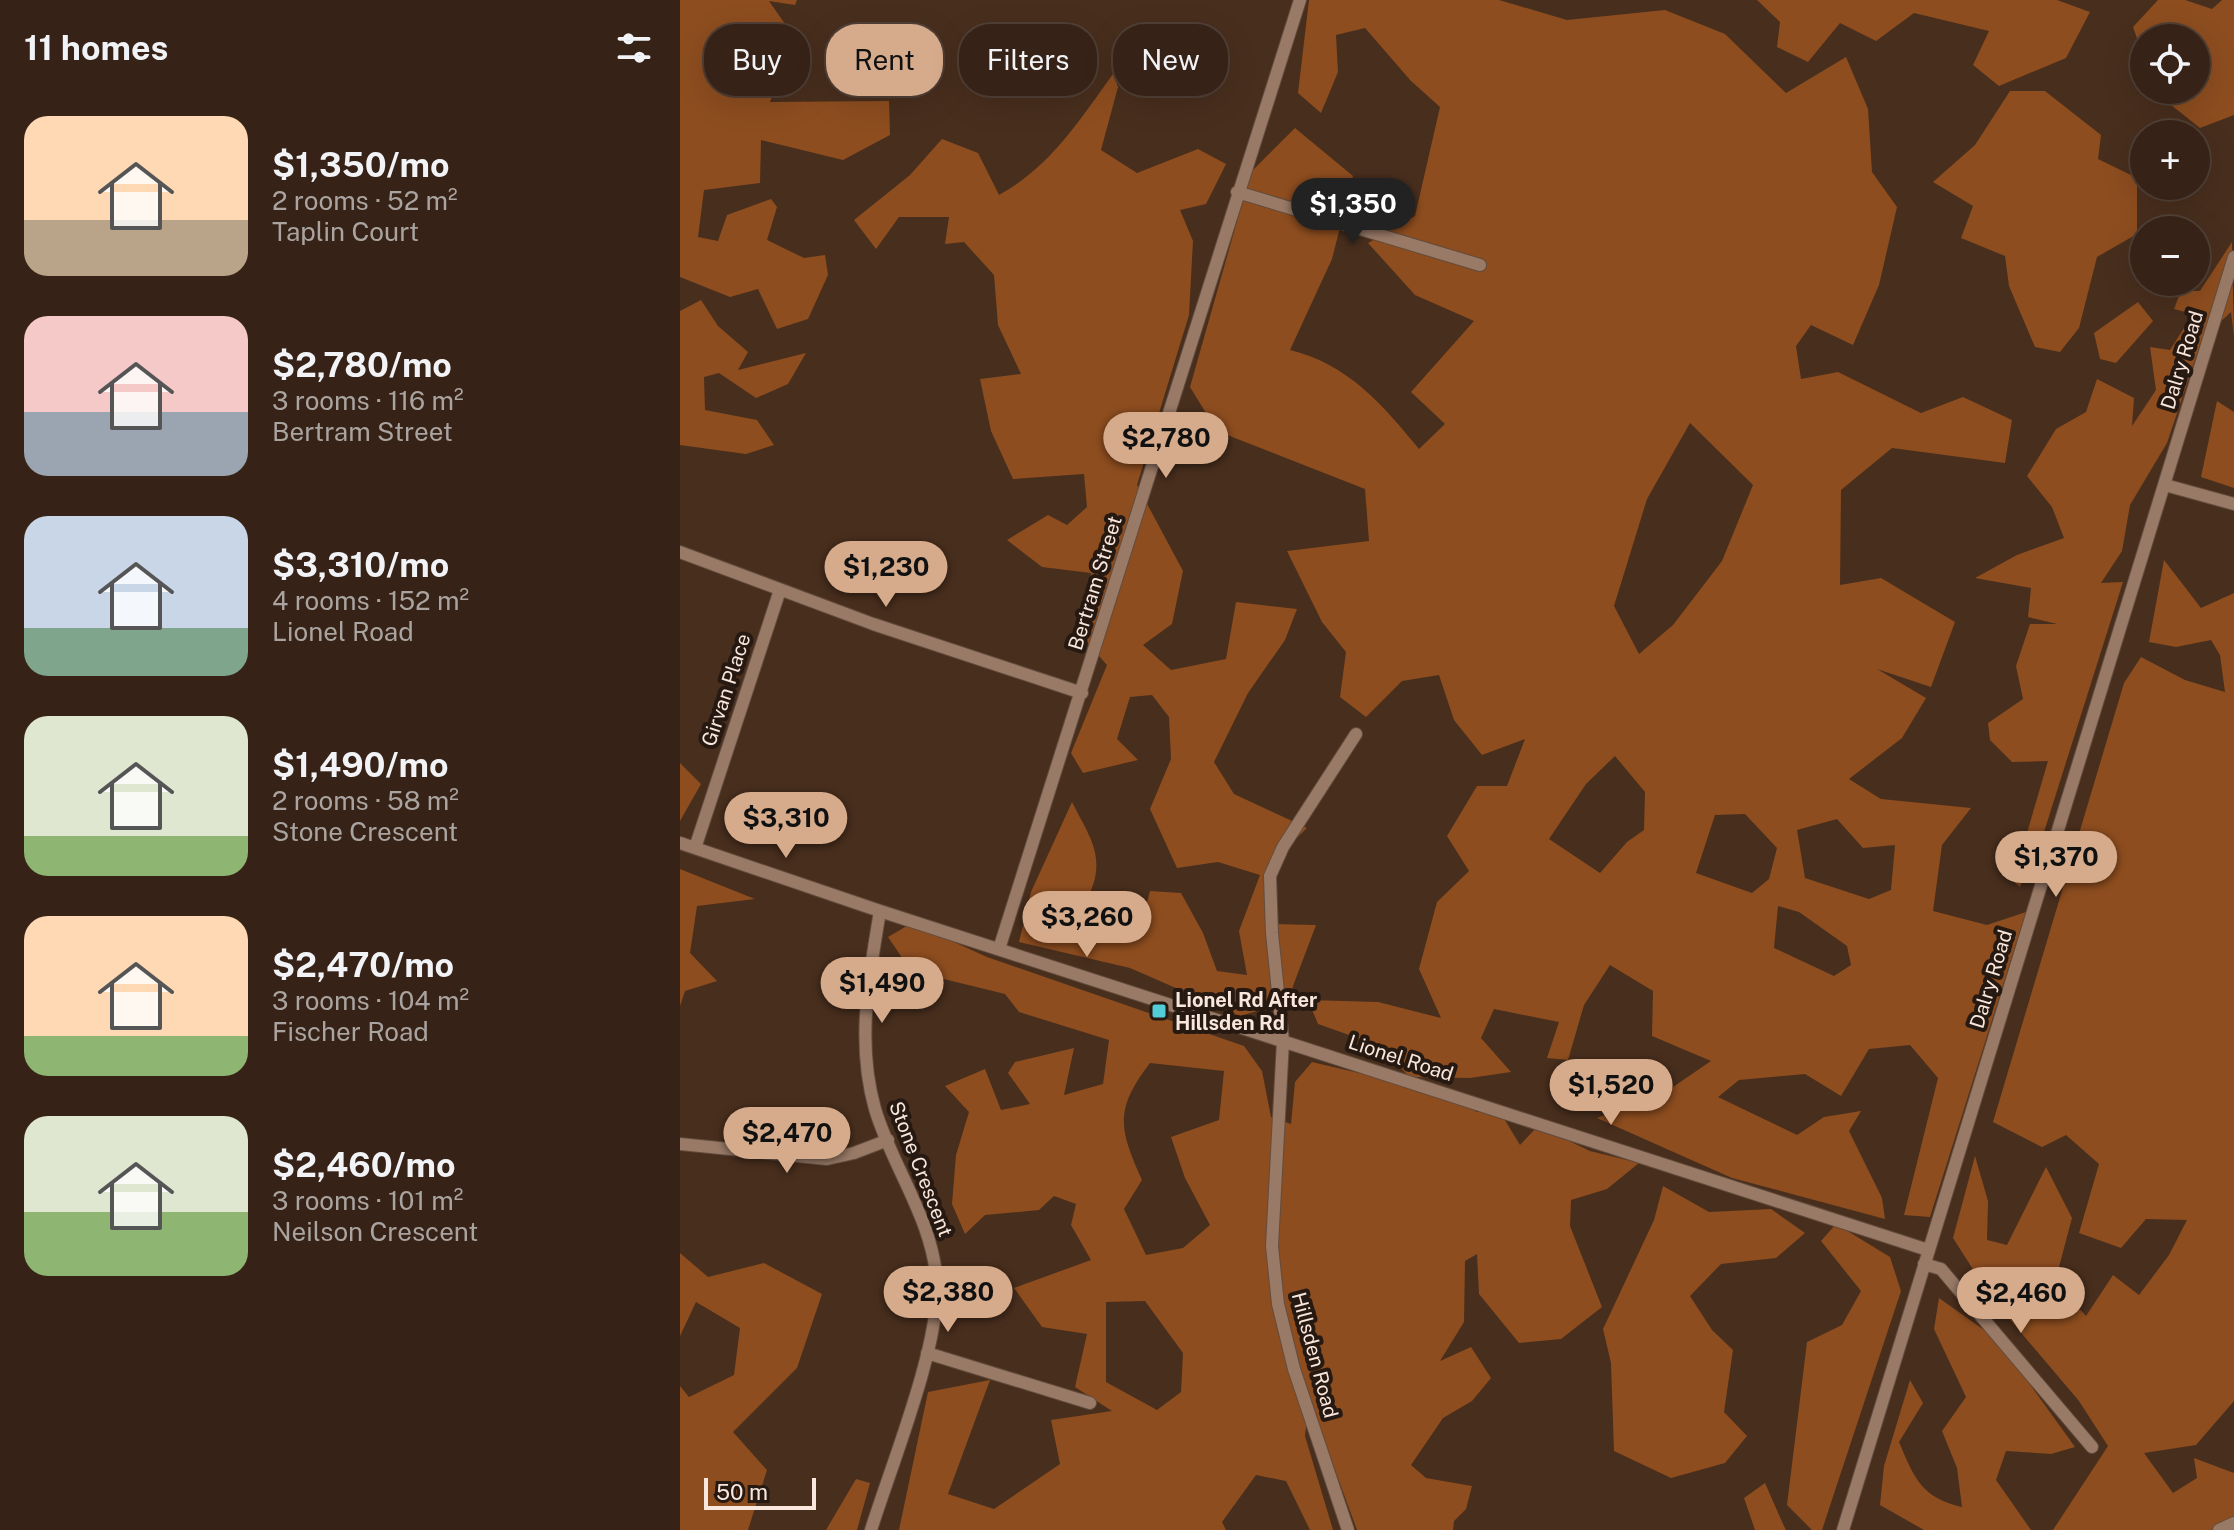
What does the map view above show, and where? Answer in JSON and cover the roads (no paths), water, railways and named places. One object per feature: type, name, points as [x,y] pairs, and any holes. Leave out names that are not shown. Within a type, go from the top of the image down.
[{"type":"street","name":"Bertram Street","points":[[999,949],[1300,0]]},
{"type":"street","points":[[1237,192],[1480,265]]},
{"type":"street","name":"Dalry Road","points":[[1843,1530],[2234,257]]},
{"type":"street","points":[[2165,485],[2234,504]]},
{"type":"street","points":[[680,552],[780,590],[1082,693]]},
{"type":"street","name":"Girvan Place","points":[[695,848],[780,590]]},
{"type":"street","name":"Hillsden Road","points":[[1348,1530],[1294,1369],[1278,1304],[1272,1246],[1283,1041],[1272,933],[1270,876],[1283,847],[1356,734]]},
{"type":"street","name":"Lionel Road","points":[[680,843],[880,911],[1928,1250]]},
{"type":"street","name":"Stone Crescent","points":[[871,1530],[927,1353],[937,1287],[929,1236],[888,1140],[866,1071],[863,1025],[880,911]]},
{"type":"street","points":[[680,1144],[827,1159],[888,1140]]},
{"type":"street","points":[[1924,1264],[1941,1269],[2092,1447]]},
{"type":"street","points":[[927,1353],[1090,1403]]},
{"type":"street","points":[[2219,1530],[2234,1523]]},
{"type":"place","name":"Lionel Rd After Hillsden Rd","points":[[1159,1011]]}]
